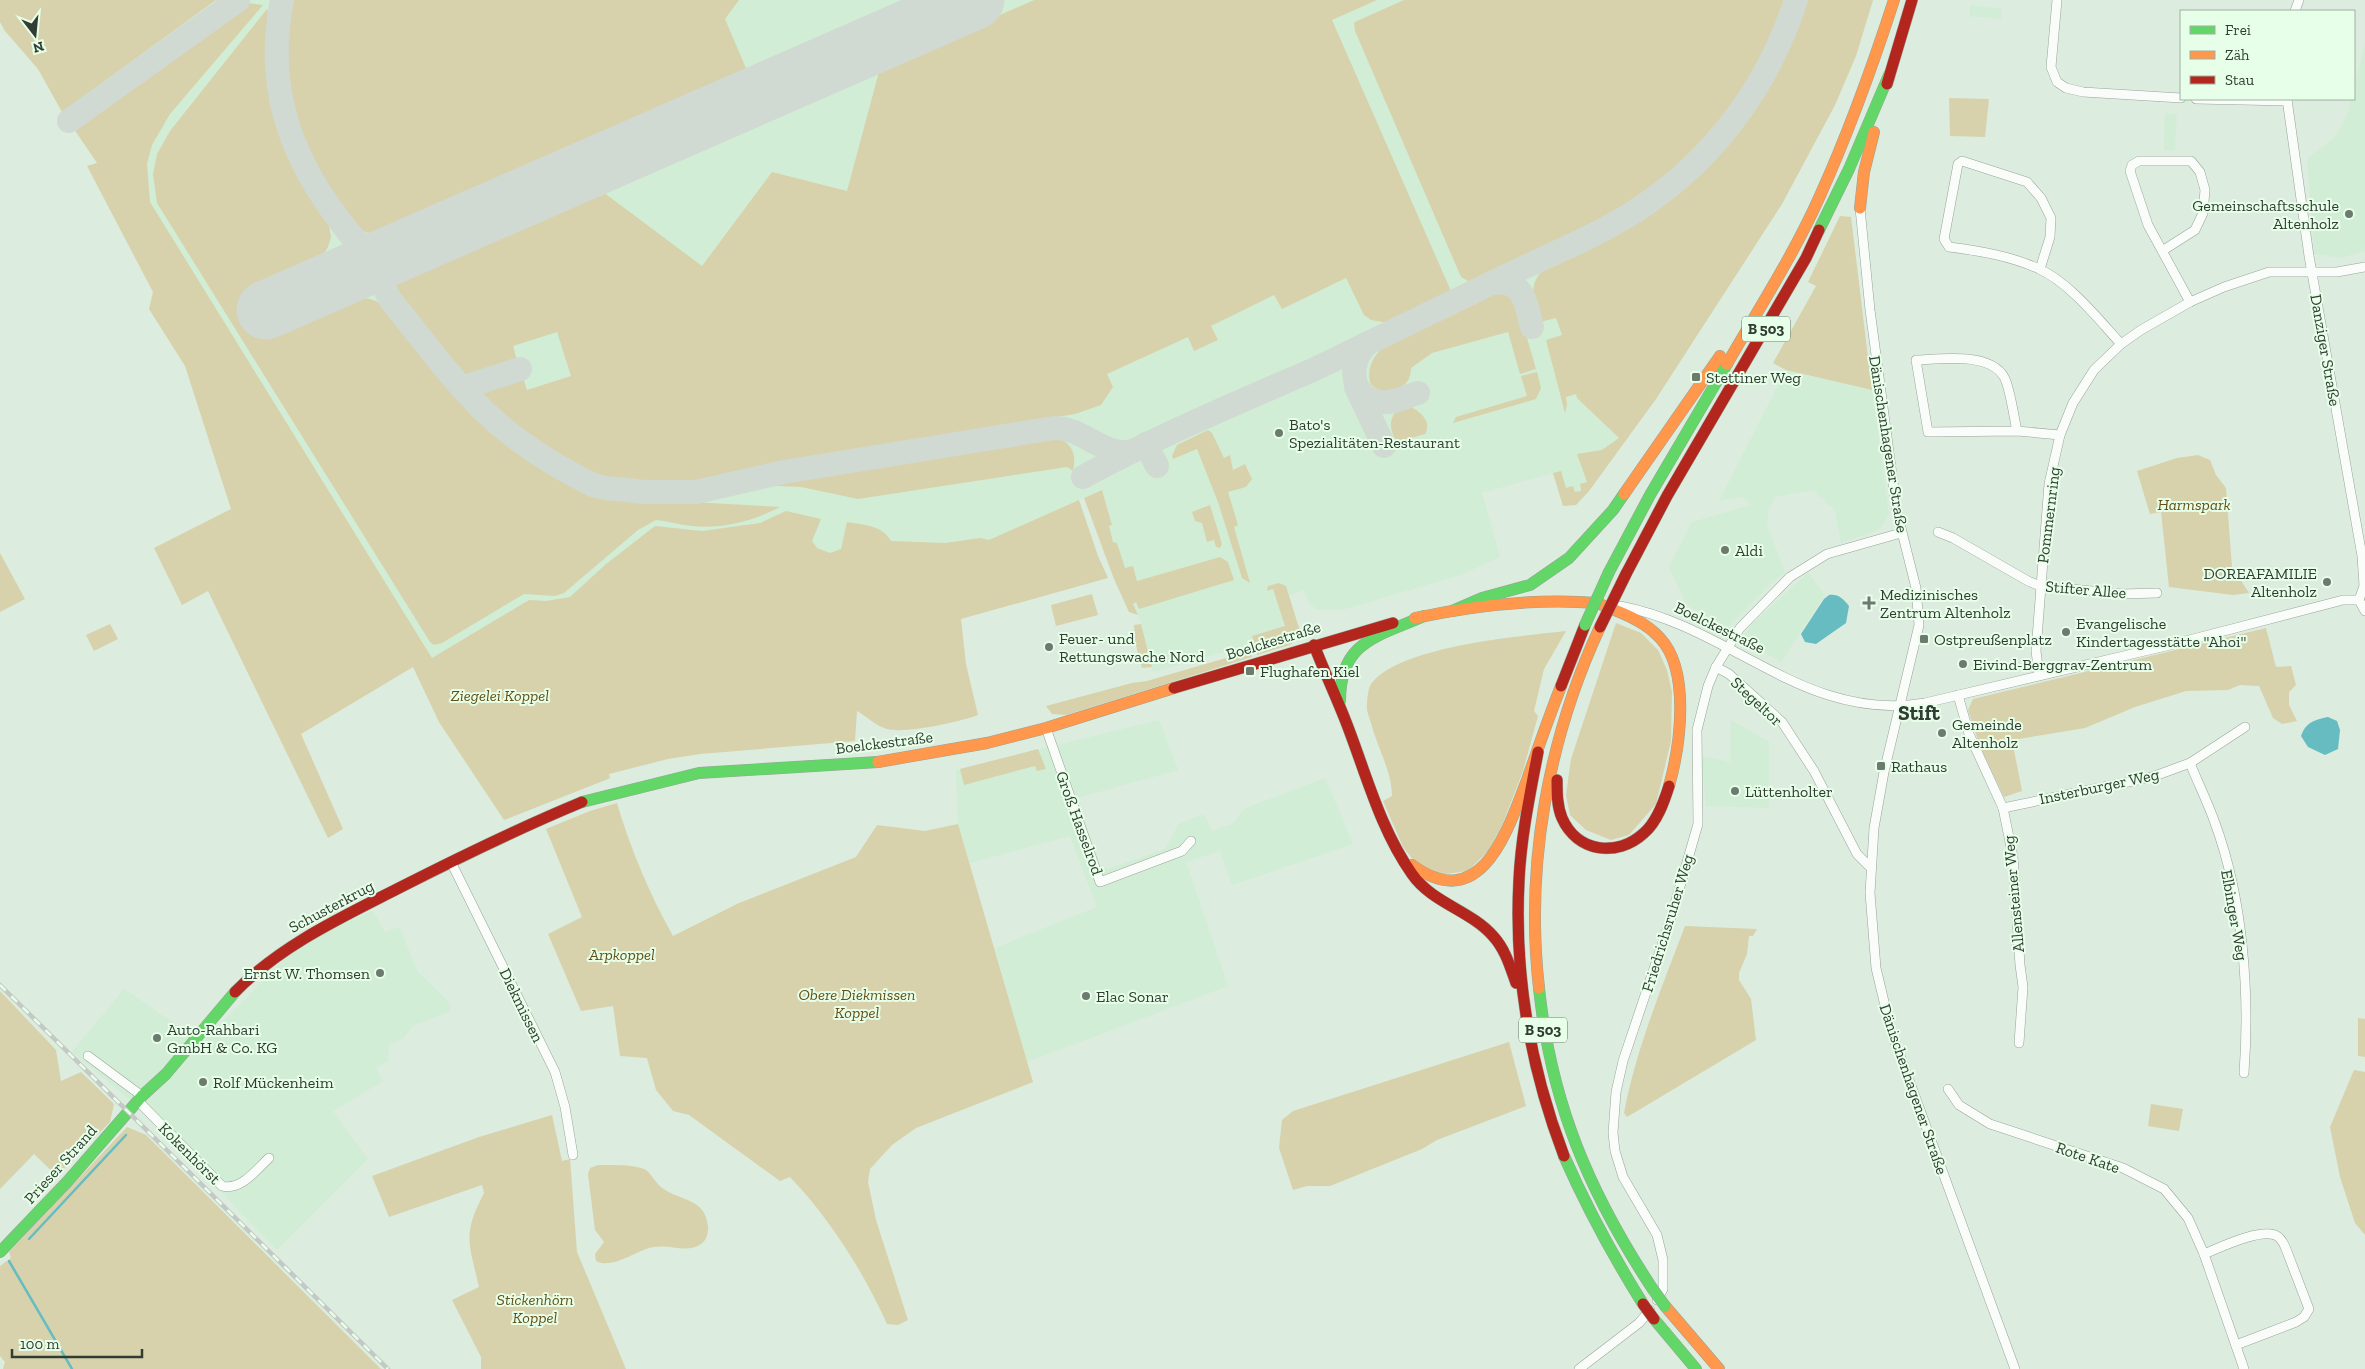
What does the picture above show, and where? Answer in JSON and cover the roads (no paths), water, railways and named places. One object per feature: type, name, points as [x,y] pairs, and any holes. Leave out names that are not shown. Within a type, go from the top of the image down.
[{"type":"main road","name":"B 503","points":[[1696,1369],[1642,1304],[1613,1259],[1568,1172],[1543,1100],[1524,1006],[1518,927],[1519,880],[1524,834],[1538,752],[1571,655],[1609,572],[1650,494],[1773,285],[1835,165],[1867,83],[1894,0]]},
{"type":"main road","name":"B 503","points":[[1718,1369],[1686,1334],[1664,1306],[1624,1246],[1582,1164],[1562,1110],[1543,1028],[1534,943],[1534,884],[1538,839],[1548,785],[1571,695],[1600,627],[1667,496],[1806,258],[1849,170],[1889,74],[1912,0]]},
{"type":"main road","points":[[1860,208],[1864,172],[1889,74]]},
{"type":"main road","points":[[1452,610],[1482,598],[1516,591],[1553,572],[1570,558],[1618,502],[1703,383],[1748,310],[1773,285]]},
{"type":"main road","name":"Boelckestraße","points":[[614,792],[699,773],[876,762],[987,743],[1046,728],[1314,644],[1424,616],[1452,610],[1520,601],[1566,600],[1597,603]]},
{"type":"main road","name":"B 503","points":[[1557,750],[1556,801],[1559,814],[1573,837],[1593,847],[1614,848],[1638,839],[1652,825],[1663,803],[1673,765],[1680,713],[1679,679],[1673,657],[1658,635],[1639,622],[1597,603]]},
{"type":"main road","points":[[1339,703],[1343,671],[1356,650],[1369,640],[1424,616]]},
{"type":"main road","points":[[1314,644],[1385,822],[1399,851],[1421,872],[1440,880],[1464,877],[1481,869],[1493,855],[1505,834],[1538,752]]},
{"type":"main road","name":"Schusterkrug","points":[[140,1099],[166,1074],[228,1000],[252,975],[320,928],[518,829],[589,799],[614,792]]},
{"type":"main road","name":"B 503","points":[[1399,851],[1419,883],[1439,900],[1486,928],[1501,946],[1524,1006]]},
{"type":"main road","name":"Prieser Strand","points":[[0,1252],[67,1182],[140,1099]]},
{"type":"street","points":[[2057,0],[2051,67],[2057,82],[2066,88],[2083,92],[2180,98]]},
{"type":"street","name":"Danziger Straße","points":[[2287,100],[2312,272],[2363,555],[2364,586],[2359,600]]},
{"type":"street","points":[[2162,252],[2195,230],[2203,213],[2205,190],[2200,172],[2190,161],[2139,161],[2132,165],[2130,171],[2148,225],[2162,252],[2190,302]]},
{"type":"street","points":[[2040,269],[2050,236],[2051,218],[2041,198],[2027,182],[1962,162],[1958,164],[1950,196],[1944,239],[1946,244],[1950,247],[1994,254],[2040,269],[2064,286],[2121,344]]},
{"type":"street","name":"Dänischenhagener Straße","points":[[1860,208],[1861,237],[1896,512],[1916,588],[1919,625],[1884,772],[1874,828],[1870,867],[1870,893],[1876,968],[1891,1030],[2015,1369]]},
{"type":"street","name":"Pommernring","points":[[2039,674],[2036,651],[2049,484],[2060,435],[2073,403],[2094,370],[2121,344],[2163,316],[2190,302],[2269,272],[2343,271],[2365,267]]},
{"type":"street","points":[[2017,430],[2005,378],[1994,366],[1962,359],[1916,360],[1928,432],[2017,430],[2060,435]]},
{"type":"street","name":"Stifter Allee","points":[[1938,532],[1953,538],[2028,582],[2040,586],[2122,594],[2157,593]]},
{"type":"street","name":"Friedrichsruher Weg","points":[[1579,1369],[1639,1323],[1654,1305],[1663,1288],[1665,1276],[1657,1235],[1623,1177],[1616,1151],[1613,1133],[1616,1092],[1623,1061],[1670,920],[1698,824],[1696,730],[1708,686],[1727,646],[1740,628],[1790,577],[1827,554],[1901,533]]},
{"type":"street","points":[[1900,706],[1958,695],[2039,674],[2170,645],[2343,600],[2359,600],[2365,611]]},
{"type":"street","name":"Boelckestraße","points":[[1597,603],[1654,614],[1688,627],[1727,646],[1793,683],[1815,692],[1864,704],[1900,706]]},
{"type":"street","name":"Stegeltor","points":[[1716,667],[1729,674],[1782,722],[1814,771],[1857,854],[1870,867]]},
{"type":"street","name":"Allensteiner Weg","points":[[1958,695],[1969,734],[2003,808],[2013,857],[2023,987],[2018,1043]]},
{"type":"street","name":"Insterburger Weg","points":[[2003,808],[2140,780],[2190,764],[2245,727]]},
{"type":"street","name":"Groß Hasselrod","points":[[1046,728],[1100,882],[1182,851],[1191,841]]},
{"type":"street","name":"Elbinger Weg","points":[[2190,764],[2215,822],[2235,902],[2246,982],[2244,1073]]},
{"type":"street","name":"Diekmissen","points":[[452,862],[555,1072],[565,1107],[573,1155]]},
{"type":"street","points":[[88,1056],[140,1099]]},
{"type":"street","name":"Rote Kate","points":[[1948,1088],[1959,1105],[1990,1124],[2123,1168],[2164,1189],[2188,1218],[2204,1254],[2244,1369]]},
{"type":"street","name":"Kokenhörst","points":[[140,1099],[222,1186],[230,1188],[238,1186],[269,1158]]},
{"type":"street","points":[[2204,1254],[2252,1236],[2266,1233],[2276,1235],[2286,1249],[2308,1309],[2304,1317],[2296,1322],[2236,1345]]},
{"type":"water","points":[[1829,595],[1838,596],[1849,606],[1846,623],[1816,644],[1805,642],[1801,634],[1824,599]]},
{"type":"water","points":[[2328,717],[2337,721],[2340,730],[2338,749],[2325,755],[2308,747],[2301,736],[2311,722]]},
{"type":"waterway","points":[[29,1239],[126,1135]]},
{"type":"waterway","points":[[9,1261],[72,1369]]},
{"type":"railway","points":[[0,985],[388,1369]]},
{"type":"place","name":"Gemeinschaftsschule Altenholz","points":[[2349,214]]},
{"type":"place","name":"Stettiner Weg","points":[[1696,377]]},
{"type":"place","name":"Bato's Spezialitäten-Restaurant","points":[[1279,433]]},
{"type":"place","name":"Aldi","points":[[1725,550]]},
{"type":"place","name":"DOREAFAMILIE Altenholz","points":[[2327,582]]},
{"type":"place","name":"Medizinisches Zentrum Altenholz","points":[[1869,603]]},
{"type":"place","name":"Evangelische Kindertagesstätte \"Ahoi\"","points":[[2066,632]]},
{"type":"place","name":"Ostpreußenplatz","points":[[1924,639]]},
{"type":"place","name":"Feuer- und Rettungswache Nord","points":[[1049,647]]},
{"type":"place","name":"Eivind-Berggrav-Zentrum","points":[[1963,664]]},
{"type":"place","name":"Flughafen Kiel","points":[[1250,671]]},
{"type":"place","name":"Gemeinde Altenholz","points":[[1942,733]]},
{"type":"place","name":"Rathaus","points":[[1881,766]]},
{"type":"place","name":"Lüttenholter","points":[[1735,791]]},
{"type":"place","name":"Ernst W. Thomsen","points":[[380,973]]},
{"type":"place","name":"Elac Sonar","points":[[1086,996]]},
{"type":"place","name":"Auto-Rahbari GmbH & Co. KG","points":[[157,1038]]},
{"type":"place","name":"Rolf Mückenheim","points":[[203,1082]]},
{"type":"district","name":"Stift","points":[[1919,713]]},
{"type":"park label","name":"Harmspark","points":[[2194,504]]},
{"type":"park label","name":"Ziegelei Koppel","points":[[500,695]]},
{"type":"park label","name":"Arpkoppel","points":[[622,954]]},
{"type":"park label","name":"Obere Diekmissen Koppel","points":[[857,1003]]},
{"type":"park label","name":"Stickenhörn Koppel","points":[[535,1308]]}]
